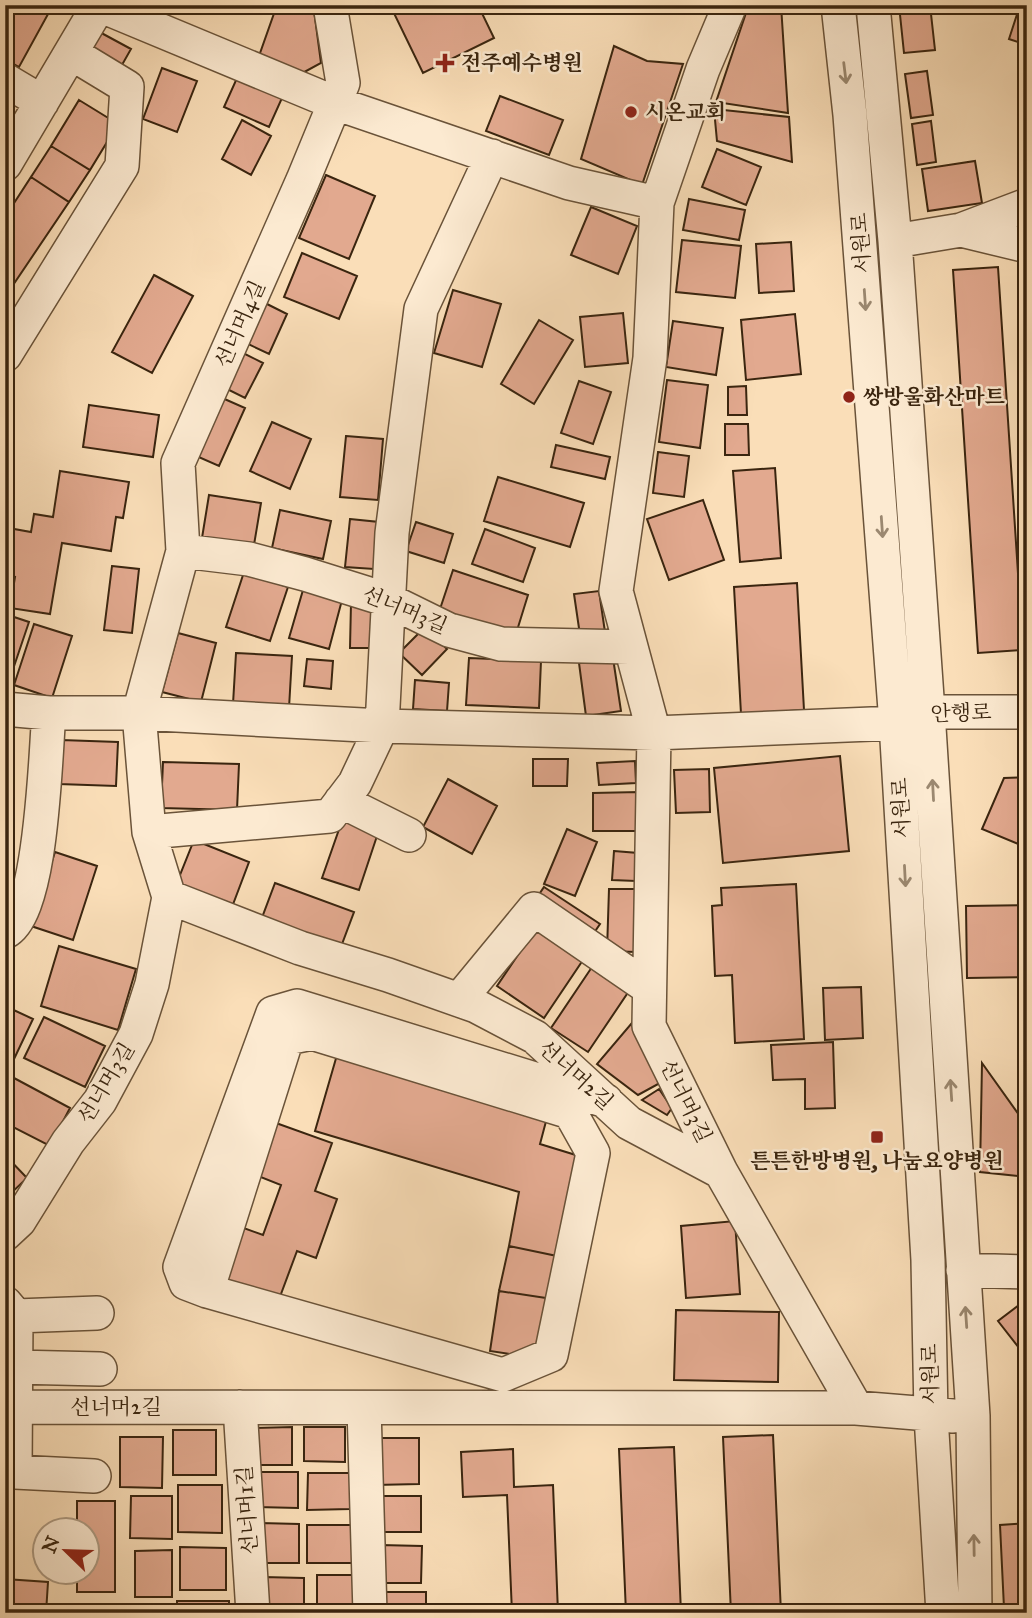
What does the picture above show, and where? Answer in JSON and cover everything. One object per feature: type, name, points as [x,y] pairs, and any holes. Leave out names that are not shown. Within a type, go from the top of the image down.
[{"type":"street","points":[[5,164],[99,5],[335,103],[569,183],[657,203],[703,69],[730,5]]},
{"type":"street","name":"선너머4길","points":[[139,713],[183,551],[178,463],[343,83],[330,5]]},
{"type":"street","name":"서원로","points":[[838,5],[850,115],[896,723],[928,1260],[931,1416],[943,1613]]},
{"type":"street","name":"서원로","points":[[873,5],[895,241],[928,712],[972,1416],[975,1613]]},
{"type":"street","points":[[5,355],[122,166],[127,88],[71,53]]},
{"type":"street","points":[[5,80],[42,102]]},
{"type":"street","points":[[149,832],[330,816],[355,783],[382,726],[392,533],[421,309],[492,156]]},
{"type":"street","name":"선너머3길","points":[[657,203],[650,358],[616,591],[629,648],[654,733],[649,1026],[721,1172]]},
{"type":"street","points":[[895,241],[961,230],[1027,205]]},
{"type":"street","points":[[961,230],[1027,246]]},
{"type":"street","name":"선너머3길","points":[[183,551],[249,559],[388,600],[449,630],[501,644],[629,648]]},
{"type":"street","points":[[5,709],[382,726],[654,733],[896,723]]},
{"type":"street","name":"안행로","points":[[896,723],[928,712],[1027,712]]},
{"type":"street","points":[[5,932],[12,929],[30,894],[38,851],[49,713]]},
{"type":"street","name":"선너머3길","points":[[5,1234],[19,1221],[68,1142],[100,1101],[136,1034],[152,984],[169,897],[149,832],[139,713]]},
{"type":"street","points":[[341,801],[409,835]]},
{"type":"street","name":"선너머2길","points":[[169,897],[300,948],[476,1006],[535,1037],[629,1123],[721,1172]]},
{"type":"street","points":[[459,1000],[534,909],[649,988]]},
{"type":"street","points":[[207,1291],[287,1038],[312,1034],[570,1112],[593,1153],[551,1355],[503,1375],[207,1291],[186,1283],[180,1267],[273,1013],[297,1006],[606,1101]]},
{"type":"street","points":[[721,1172],[856,1408]]},
{"type":"street","points":[[963,1270],[1027,1272]]},
{"type":"street","points":[[94,1476],[15,1472],[10,1407],[15,1367],[11,1309],[97,1313]]},
{"type":"street","points":[[15,1367],[100,1369]]},
{"type":"street","name":"선너머2길","points":[[10,1407],[856,1408],[931,1416],[972,1416]]},
{"type":"street","name":"선너머1길","points":[[240,1407],[253,1613]]},
{"type":"street","points":[[364,1408],[370,1613]]},
{"type":"building","points":[[14,5],[53,5],[19,67],[5,59],[5,21]]},
{"type":"building","points":[[277,5],[308,5],[314,10],[321,63],[297,76],[259,56]]},
{"type":"building","points":[[390,5],[478,5],[494,38],[423,73]]},
{"type":"building","points":[[781,5],[788,113],[716,102],[748,7]]},
{"type":"building","points":[[899,5],[930,5],[935,50],[904,53]]},
{"type":"building","points":[[1020,5],[1027,5],[1027,45],[1009,39]]},
{"type":"building","points":[[94,29],[131,49],[118,72],[81,52]]},
{"type":"building","name":"시온교회","points":[[614,46],[647,61],[683,64],[642,185],[581,159]]},
{"type":"building","points":[[162,68],[197,81],[177,132],[143,119]]},
{"type":"building","points":[[927,71],[933,115],[911,118],[905,74]]},
{"type":"building","points":[[237,78],[282,98],[269,127],[224,107]]},
{"type":"building","points":[[500,96],[563,120],[549,155],[486,131]]},
{"type":"building","points":[[79,100],[118,124],[90,170],[51,146]]},
{"type":"building","points":[[714,109],[789,117],[792,162],[717,141]]},
{"type":"building","points":[[242,120],[271,136],[251,175],[222,159]]},
{"type":"building","points":[[931,121],[936,162],[917,165],[912,124]]},
{"type":"building","points":[[51,146],[90,170],[69,202],[31,177]]},
{"type":"building","points":[[717,149],[761,167],[746,205],[702,187]]},
{"type":"building","points":[[975,161],[982,203],[928,211],[922,169]]},
{"type":"building","points":[[326,175],[375,196],[349,259],[299,238]]},
{"type":"building","points":[[31,177],[69,202],[5,297],[5,217]]},
{"type":"building","points":[[689,199],[745,210],[739,240],[683,230]]},
{"type":"building","points":[[591,207],[637,226],[618,274],[571,255]]},
{"type":"building","points":[[682,240],[741,246],[735,298],[676,292]]},
{"type":"building","points":[[791,242],[794,291],[759,293],[756,244]]},
{"type":"building","points":[[302,253],[357,276],[339,319],[284,297]]},
{"type":"building","points":[[998,267],[1023,650],[978,653],[953,270]]},
{"type":"building","points":[[154,275],[193,296],[152,373],[112,352]]},
{"type":"building","points":[[453,290],[501,304],[482,367],[434,353]]},
{"type":"building","points":[[263,302],[287,314],[269,354],[244,342]]},
{"type":"building","points":[[623,313],[628,363],[585,367],[580,317]]},
{"type":"building","points":[[795,314],[801,374],[746,380],[741,320]]},
{"type":"building","points":[[539,320],[573,340],[534,404],[501,384]]},
{"type":"building","points":[[673,321],[723,328],[716,375],[666,367]]},
{"type":"building","points":[[239,351],[263,363],[245,398],[221,386]]},
{"type":"building","points":[[667,380],[708,385],[700,448],[659,442]]},
{"type":"building","points":[[579,381],[611,392],[593,444],[561,433]]},
{"type":"building","points":[[746,386],[747,415],[728,415],[728,387]]},
{"type":"building","points":[[220,397],[245,408],[219,466],[194,455]]},
{"type":"building","points":[[89,405],[159,415],[153,457],[83,447]]},
{"type":"building","points":[[272,422],[311,439],[290,489],[250,471]]},
{"type":"building","points":[[725,424],[748,424],[749,455],[725,455]]},
{"type":"building","points":[[346,436],[383,439],[378,500],[340,497]]},
{"type":"building","points":[[556,445],[610,457],[605,479],[551,467]]},
{"type":"building","points":[[658,452],[689,456],[684,497],[653,493]]},
{"type":"building","points":[[775,468],[781,558],[740,562],[733,471]]},
{"type":"building","points":[[60,471],[129,482],[123,518],[116,517],[111,551],[62,543],[50,614],[10,608],[15,577],[6,576],[14,529],[31,532],[34,514],[53,517]]},
{"type":"building","points":[[498,477],[584,503],[570,547],[484,521]]},
{"type":"building","points":[[209,495],[261,503],[254,545],[202,538]]},
{"type":"building","points":[[703,500],[724,560],[669,580],[647,519]]},
{"type":"building","points":[[280,510],[331,521],[323,559],[272,548]]},
{"type":"building","points":[[350,519],[379,522],[374,569],[345,567]]},
{"type":"building","points":[[416,522],[453,534],[444,563],[406,551]]},
{"type":"building","points":[[485,529],[535,548],[523,582],[472,564]]},
{"type":"building","points":[[112,566],[139,569],[132,633],[104,630]]},
{"type":"building","points":[[453,570],[528,595],[515,637],[439,612]]},
{"type":"building","points":[[244,572],[288,587],[270,641],[226,627]]},
{"type":"building","points":[[797,583],[804,710],[741,714],[734,587]]},
{"type":"building","points":[[303,590],[342,600],[329,649],[289,638]]},
{"type":"building","points":[[599,591],[606,639],[581,642],[574,594]]},
{"type":"building","points":[[351,603],[374,604],[374,648],[350,648]]},
{"type":"building","points":[[5,614],[29,622],[6,690],[5,690]]},
{"type":"building","points":[[34,624],[72,636],[52,698],[14,685]]},
{"type":"building","points":[[425,627],[447,649],[422,675],[399,653]]},
{"type":"building","points":[[178,633],[216,643],[201,702],[162,692]]},
{"type":"building","points":[[236,653],[292,656],[289,708],[233,704]]},
{"type":"building","points":[[469,658],[541,661],[539,708],[466,705]]},
{"type":"building","points":[[613,658],[621,711],[586,716],[579,663]]},
{"type":"building","points":[[307,659],[333,661],[331,689],[304,686]]},
{"type":"building","points":[[415,680],[449,683],[447,711],[413,709]]},
{"type":"building","points":[[61,740],[118,742],[116,786],[59,784]]},
{"type":"building","points":[[840,756],[849,851],[723,863],[714,768]]},
{"type":"building","points":[[533,759],[568,759],[567,786],[533,786]]},
{"type":"building","points":[[635,761],[636,783],[599,785],[597,763]]},
{"type":"building","points":[[163,762],[239,764],[237,810],[161,808]]},
{"type":"building","points":[[709,769],[710,812],[676,813],[674,770]]},
{"type":"building","points":[[1027,777],[1027,837],[1023,846],[982,829],[1004,778]]},
{"type":"building","points":[[448,779],[497,806],[472,854],[423,827]]},
{"type":"building","points":[[639,792],[639,831],[593,831],[593,793]]},
{"type":"building","points":[[343,818],[379,830],[359,890],[322,878]]},
{"type":"building","points":[[567,829],[597,842],[575,896],[544,884]]},
{"type":"building","points":[[194,840],[249,862],[232,907],[176,885]]},
{"type":"building","points":[[614,851],[638,853],[636,881],[612,880]]},
{"type":"building","points":[[55,852],[97,866],[73,940],[31,926]]},
{"type":"building","points":[[275,883],[354,912],[339,952],[260,923]]},
{"type":"building","points":[[796,884],[804,1039],[735,1043],[732,975],[715,976],[712,906],[722,905],[721,888]]},
{"type":"building","points":[[544,887],[600,924],[589,940],[534,902]]},
{"type":"building","points":[[609,889],[637,889],[636,952],[607,951]]},
{"type":"building","points":[[1027,905],[1027,977],[967,978],[966,906]]},
{"type":"building","points":[[538,925],[585,957],[544,1018],[497,986]]},
{"type":"building","points":[[59,946],[136,969],[118,1030],[41,1006]]},
{"type":"building","points":[[594,964],[631,988],[588,1052],[551,1028]]},
{"type":"building","points":[[861,987],[863,1038],[825,1040],[823,988]]},
{"type":"building","points":[[5,1006],[33,1019],[5,1078]]},
{"type":"building","points":[[44,1017],[105,1046],[85,1087],[24,1058]]},
{"type":"building","points":[[637,1017],[660,1083],[638,1095],[597,1064]]},
{"type":"building","points":[[833,1042],[835,1108],[805,1109],[805,1079],[773,1080],[771,1045]]},
{"type":"building","points":[[339,1048],[549,1110],[540,1144],[579,1156],[557,1256],[509,1246],[519,1192],[315,1131]]},
{"type":"building","points":[[982,1063],[1024,1122],[1027,1177],[980,1172]]},
{"type":"building","points":[[14,1078],[70,1108],[50,1146],[5,1123],[5,1095]]},
{"type":"building","points":[[659,1089],[672,1108],[667,1115],[642,1100]]},
{"type":"building","points":[[276,1123],[332,1143],[315,1191],[337,1199],[316,1258],[297,1251],[278,1302],[221,1282],[241,1227],[263,1235],[281,1185],[258,1176]]},
{"type":"building","points":[[5,1155],[27,1178],[5,1199]]},
{"type":"building","points":[[735,1221],[740,1294],[686,1298],[681,1226]]},
{"type":"building","points":[[509,1246],[557,1256],[546,1298],[499,1291]]},
{"type":"building","points":[[499,1291],[546,1298],[537,1358],[490,1351]]},
{"type":"building","points":[[1027,1299],[1027,1358],[998,1321]]},
{"type":"building","points":[[676,1310],[779,1312],[778,1382],[674,1380]]},
{"type":"building","points":[[292,1427],[292,1465],[252,1465],[252,1428]]},
{"type":"building","points":[[304,1427],[345,1427],[345,1462],[304,1461]]},
{"type":"building","points":[[173,1430],[216,1430],[216,1475],[173,1475]]},
{"type":"building","points":[[773,1435],[781,1613],[731,1613],[723,1437]]},
{"type":"building","points":[[120,1437],[163,1437],[162,1488],[120,1487]]},
{"type":"building","points":[[375,1438],[419,1438],[419,1484],[375,1485]]},
{"type":"building","points":[[674,1447],[681,1613],[626,1613],[619,1449]]},
{"type":"building","points":[[513,1449],[514,1487],[553,1485],[558,1613],[512,1613],[507,1495],[463,1497],[461,1452]]},
{"type":"building","points":[[258,1472],[298,1472],[298,1508],[257,1507]]},
{"type":"building","points":[[308,1473],[350,1473],[350,1509],[307,1510]]},
{"type":"building","points":[[178,1485],[222,1485],[222,1533],[178,1532]]},
{"type":"building","points":[[131,1496],[172,1496],[172,1539],[130,1538]]},
{"type":"building","points":[[377,1496],[421,1496],[421,1532],[377,1532]]},
{"type":"building","points":[[77,1501],[115,1501],[115,1592],[77,1592],[77,1586],[102,1586],[102,1516],[77,1516]]},
{"type":"building","points":[[260,1523],[299,1524],[299,1563],[260,1563]]},
{"type":"building","points":[[1027,1523],[1027,1607],[1004,1608],[1000,1525]]},
{"type":"building","points":[[307,1525],[354,1525],[354,1563],[307,1563]]},
{"type":"building","points":[[380,1545],[422,1546],[421,1583],[379,1583]]},
{"type":"building","points":[[180,1547],[226,1548],[226,1590],[180,1590]]},
{"type":"building","points":[[172,1550],[172,1597],[135,1597],[135,1551]]},
{"type":"building","points":[[317,1575],[356,1575],[355,1607],[317,1607]]},
{"type":"building","points":[[263,1577],[304,1578],[304,1613],[263,1613]]},
{"type":"building","points":[[5,1579],[32,1581],[32,1586],[48,1586],[46,1613],[5,1613]]},
{"type":"building","points":[[383,1592],[426,1592],[426,1613],[383,1613]]},
{"type":"building","points":[[177,1601],[229,1601],[229,1613],[177,1613]]},
{"type":"place","name":"전주예수병원","points":[[445,63]]},
{"type":"place","name":"시온교회","points":[[631,112]]},
{"type":"place","name":"쌍방울화산마트","points":[[849,397]]},
{"type":"place","name":"튼튼한방병원, 나눔요양병원","points":[[877,1137]]}]
